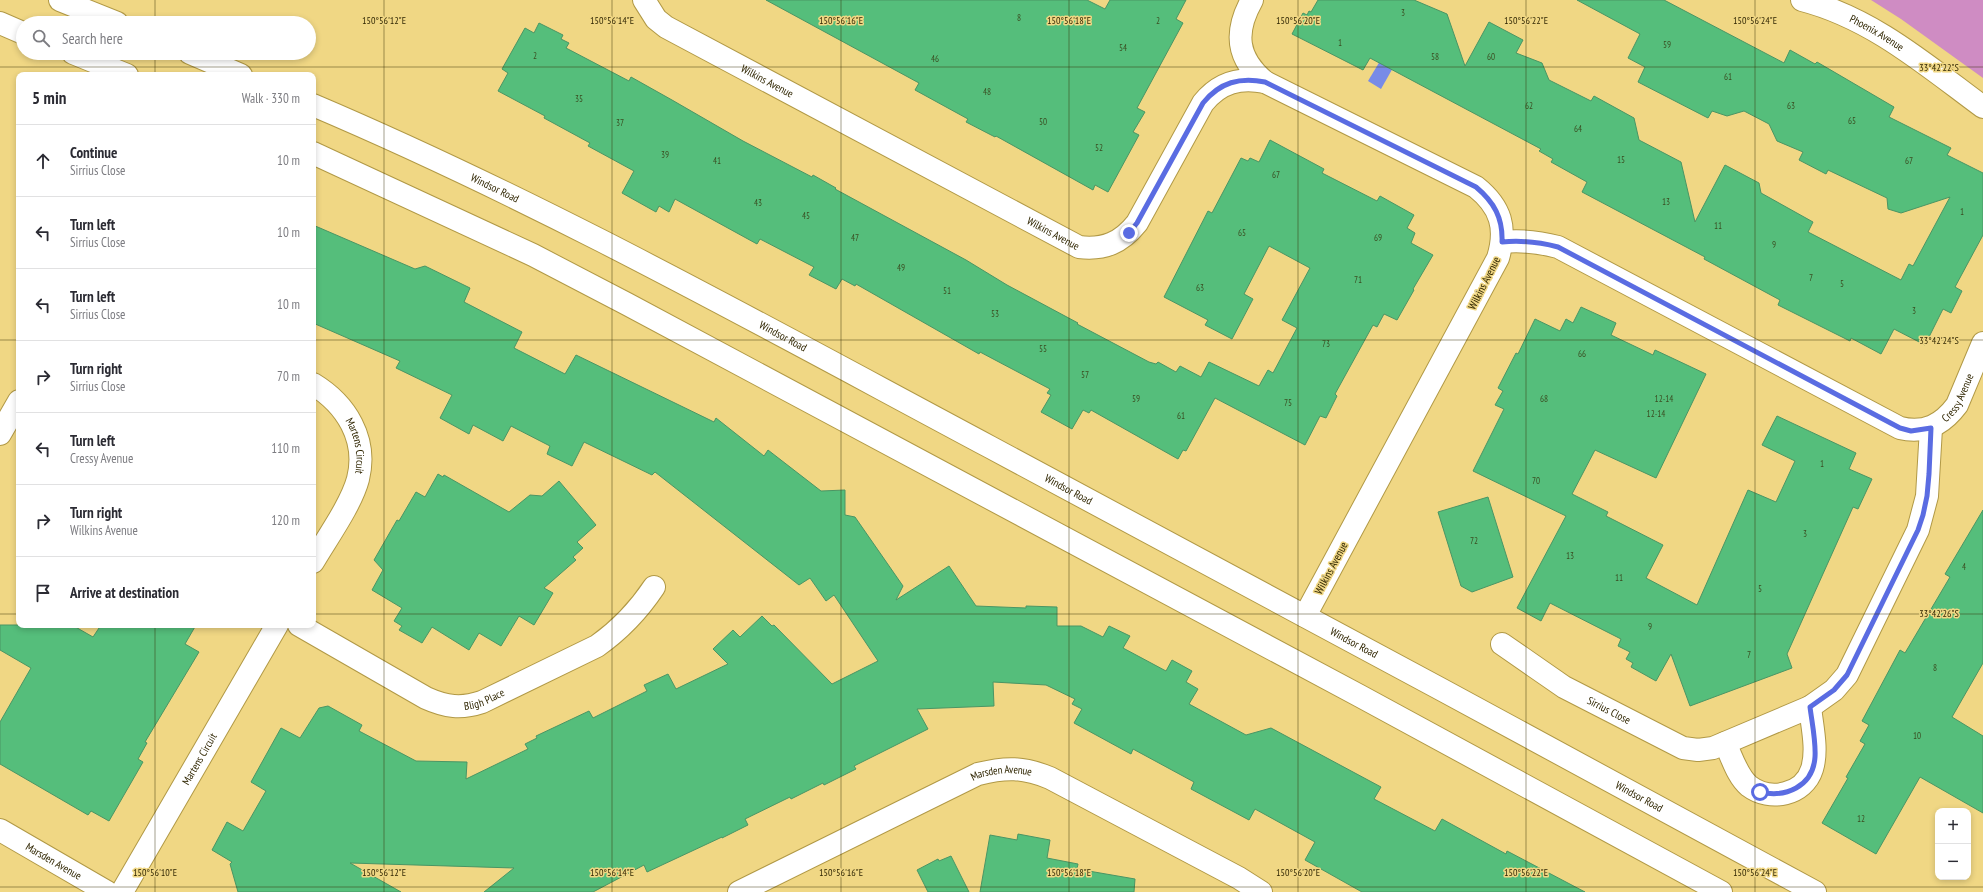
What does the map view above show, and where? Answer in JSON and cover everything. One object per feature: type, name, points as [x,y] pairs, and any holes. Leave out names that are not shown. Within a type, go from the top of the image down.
[{"type":"street","points":[[60,0],[100,16]]},
{"type":"street","name":"Wilkins Avenue","points":[[644,0],[656,19],[666,27],[1079,247],[1093,249],[1107,246],[1119,241],[1129,233],[1137,223],[1203,103],[1210,95],[1226,84],[1238,80],[1252,79],[1265,82],[1476,187],[1493,203],[1502,228],[1502,242],[1494,266],[1305,616]]},
{"type":"street","points":[[1252,0],[1243,18],[1240,33],[1241,47],[1246,61],[1253,71],[1265,82]]},
{"type":"street","name":"Phoenix Avenue","points":[[1802,0],[1849,16],[1878,32],[1906,50],[1983,107]]},
{"type":"street","points":[[0,23],[16,30]]},
{"type":"street","points":[[90,60],[120,72]]},
{"type":"street","points":[[207,60],[235,72]]},
{"type":"street","name":"Windsor Road","points":[[316,106],[466,174],[604,242],[1305,616],[1815,892]]},
{"type":"street","points":[[316,154],[533,256],[627,304],[1360,696],[1721,892]]},
{"type":"street","name":"Cressy Avenue","points":[[1502,242],[1517,240],[1540,242],[1558,247],[1900,428],[1911,431],[1931,428],[1943,421],[1957,405],[1983,343]]},
{"type":"street","name":"Martens Circuit","points":[[316,386],[327,392],[339,403],[348,416],[355,430],[359,446],[360,462],[358,478],[352,494],[316,557]]},
{"type":"street","points":[[0,434],[16,407]]},
{"type":"street","name":"Sirrius Close","points":[[1502,644],[1564,687],[1683,748],[1698,750],[1713,748],[1810,707],[1834,690],[1847,675],[1918,530],[1927,496],[1931,428]]},
{"type":"street","name":"Bligh Place","points":[[304,628],[426,698],[440,704],[455,707],[469,706],[482,702],[597,646],[630,620],[654,587]]},
{"type":"street","name":"Martens Circuit","points":[[122,892],[275,628]]},
{"type":"street","points":[[1725,743],[1740,774],[1748,785],[1766,794],[1787,794],[1798,788],[1806,780],[1812,769],[1815,758],[1810,707]]},
{"type":"street","name":"Marsden Avenue","points":[[739,892],[978,774],[996,769],[1015,768],[1033,771],[1050,778],[1239,878],[1262,892]]},
{"type":"street","name":"Marsden Avenue","points":[[0,830],[107,892]]},
{"type":"shaded area","points":[[1871,0],[1983,0],[1983,78],[1901,19]]},
{"type":"water","points":[[1386,51],[1398,59],[1381,89],[1368,81]]},
{"type":"building","points":[[766,0],[1087,0],[1105,9],[1110,0],[1186,0],[1176,19],[1183,23],[1137,108],[1145,112],[1133,132],[1139,135],[1108,192],[1095,185],[1093,190],[996,136],[995,137],[966,122],[968,119],[915,90],[919,83]]},
{"type":"building","points":[[1318,0],[1414,0],[1447,14],[1465,66],[1489,22],[1523,40],[1516,53],[1542,63],[1549,80],[1591,101],[1594,96],[1634,118],[1639,140],[1681,162],[1695,222],[1725,165],[1759,183],[1761,193],[1813,222],[1808,232],[1901,280],[1909,264],[1913,266],[1950,197],[1901,213],[1888,209],[1887,198],[1828,170],[1826,174],[1799,160],[1803,152],[1777,141],[1769,124],[1744,111],[1727,116],[1712,111],[1708,118],[1638,82],[1645,67],[1628,58],[1640,34],[1577,0],[1664,0],[1784,63],[1790,50],[1815,64],[1817,62],[1894,107],[1889,117],[1951,148],[1947,155],[1983,173],[1983,235],[1955,287],[1962,291],[1951,313],[1943,309],[1925,345],[1894,329],[1881,354],[1851,338],[1850,341],[1778,305],[1780,300],[1704,259],[1705,257],[1582,192],[1587,182],[1551,162],[1553,159],[1539,151],[1541,149],[1370,58],[1363,70],[1292,34],[1303,13],[1307,15],[1309,11],[1311,12]]},
{"type":"building","points":[[539,23],[563,35],[561,39],[569,43],[566,48],[629,81],[631,77],[743,141],[812,177],[813,175],[836,188],[835,189],[1078,323],[1077,324],[1149,362],[1156,364],[1158,362],[1176,372],[1180,366],[1201,377],[1209,362],[1259,386],[1268,370],[1273,373],[1297,328],[1282,320],[1310,268],[1269,246],[1244,294],[1253,299],[1232,339],[1205,325],[1208,320],[1164,297],[1208,211],[1212,213],[1241,158],[1248,161],[1250,158],[1259,162],[1270,140],[1324,169],[1322,173],[1377,201],[1380,196],[1414,215],[1407,228],[1415,233],[1411,243],[1433,255],[1397,320],[1384,314],[1377,327],[1373,325],[1335,394],[1337,396],[1326,418],[1320,416],[1305,445],[1215,398],[1186,451],[1183,450],[1178,459],[1091,410],[1089,413],[1083,410],[1072,429],[1041,412],[1051,395],[1047,393],[1050,389],[980,352],[979,354],[856,284],[855,286],[842,279],[836,289],[809,275],[814,267],[760,239],[757,244],[675,199],[669,212],[659,206],[656,212],[622,193],[634,171],[588,146],[590,143],[544,118],[545,116],[498,91],[508,73],[502,69],[525,28],[534,33]]},
{"type":"building","points":[[316,226],[415,269],[425,266],[470,288],[464,302],[522,332],[514,348],[565,374],[576,355],[714,422],[716,418],[764,456],[768,450],[821,491],[845,490],[845,515],[855,517],[903,586],[896,600],[949,566],[976,606],[1026,608],[1026,606],[1057,607],[1057,626],[1081,626],[1103,637],[1109,626],[1130,636],[1123,648],[1166,671],[1172,660],[1192,671],[1186,682],[1198,689],[1189,704],[1246,735],[1271,728],[1381,787],[1374,799],[1435,831],[1442,819],[1506,854],[1507,851],[1585,892],[1362,892],[1305,860],[1315,842],[1255,809],[1249,820],[1191,789],[1194,782],[1133,749],[1131,754],[1074,723],[1082,709],[1072,704],[1075,699],[1046,685],[993,682],[994,706],[917,709],[928,729],[854,766],[856,769],[824,785],[823,783],[791,799],[790,797],[745,819],[748,825],[722,838],[647,872],[644,865],[593,892],[484,892],[514,868],[350,863],[401,892],[238,892],[230,864],[232,862],[212,850],[227,822],[243,831],[266,791],[251,782],[281,728],[300,738],[319,708],[328,706],[362,725],[359,731],[416,761],[467,762],[466,779],[528,749],[525,744],[537,738],[536,736],[589,711],[593,718],[647,691],[644,685],[668,674],[676,689],[728,664],[713,649],[733,630],[740,637],[762,616],[772,626],[774,625],[832,684],[878,661],[834,595],[826,601],[810,578],[799,585],[655,472],[652,475],[584,442],[572,466],[547,454],[550,446],[511,426],[503,441],[473,425],[469,434],[440,418],[452,395],[396,368],[400,361],[316,324]]},
{"type":"building","points":[[1581,307],[1616,323],[1611,335],[1653,355],[1655,350],[1706,374],[1656,478],[1595,450],[1572,494],[1608,512],[1606,516],[1663,545],[1646,578],[1697,605],[1748,490],[1776,502],[1795,461],[1762,445],[1777,416],[1856,453],[1849,469],[1872,479],[1858,509],[1853,507],[1787,654],[1792,668],[1690,706],[1671,654],[1656,681],[1631,667],[1633,663],[1626,659],[1630,652],[1618,646],[1621,639],[1550,603],[1541,621],[1517,608],[1566,516],[1473,471],[1504,409],[1495,405],[1503,391],[1498,388],[1516,353],[1518,354],[1535,319],[1560,331],[1566,319],[1573,323]]},
{"type":"building","points":[[438,474],[443,477],[444,475],[509,512],[530,495],[542,496],[559,481],[596,525],[577,542],[583,548],[573,557],[576,560],[544,588],[553,593],[534,625],[519,616],[501,646],[479,633],[469,650],[432,627],[422,643],[399,630],[402,626],[394,621],[402,608],[372,590],[383,570],[374,560],[397,520],[399,521],[416,492],[425,497]]},
{"type":"building","points":[[1488,497],[1513,577],[1472,592],[1461,586],[1438,512]]},
{"type":"building","points":[[1983,510],[1983,663],[1952,717],[1983,736],[1983,813],[1920,777],[1876,854],[1822,823],[1848,778],[1846,777],[1865,744],[1860,741],[1869,725],[1862,721],[1900,650],[1905,653],[1950,577],[1945,574]]},
{"type":"building","points":[[0,625],[16,625],[16,628],[77,628],[93,637],[99,628],[194,628],[185,644],[199,652],[145,742],[147,743],[138,759],[143,762],[109,821],[91,811],[88,815],[0,764],[0,722],[31,668],[0,650]]},
{"type":"building","points":[[1018,834],[1050,840],[1047,858],[1078,864],[1077,869],[1135,879],[1134,892],[980,892],[990,835],[1017,840]]},
{"type":"building","points":[[951,856],[969,892],[928,892],[917,870],[938,859],[939,861]]},
{"type":"route","points":[[1129,233],[1137,223],[1203,103],[1210,95],[1226,84],[1238,80],[1252,79],[1265,82],[1476,187],[1493,203],[1502,228],[1502,242],[1517,240],[1540,242],[1558,247],[1900,428],[1911,431],[1931,428],[1927,496],[1918,530],[1847,675],[1823,700],[1810,707],[1815,758],[1812,769],[1806,780],[1798,788],[1787,794],[1773,795],[1760,792]]}]
